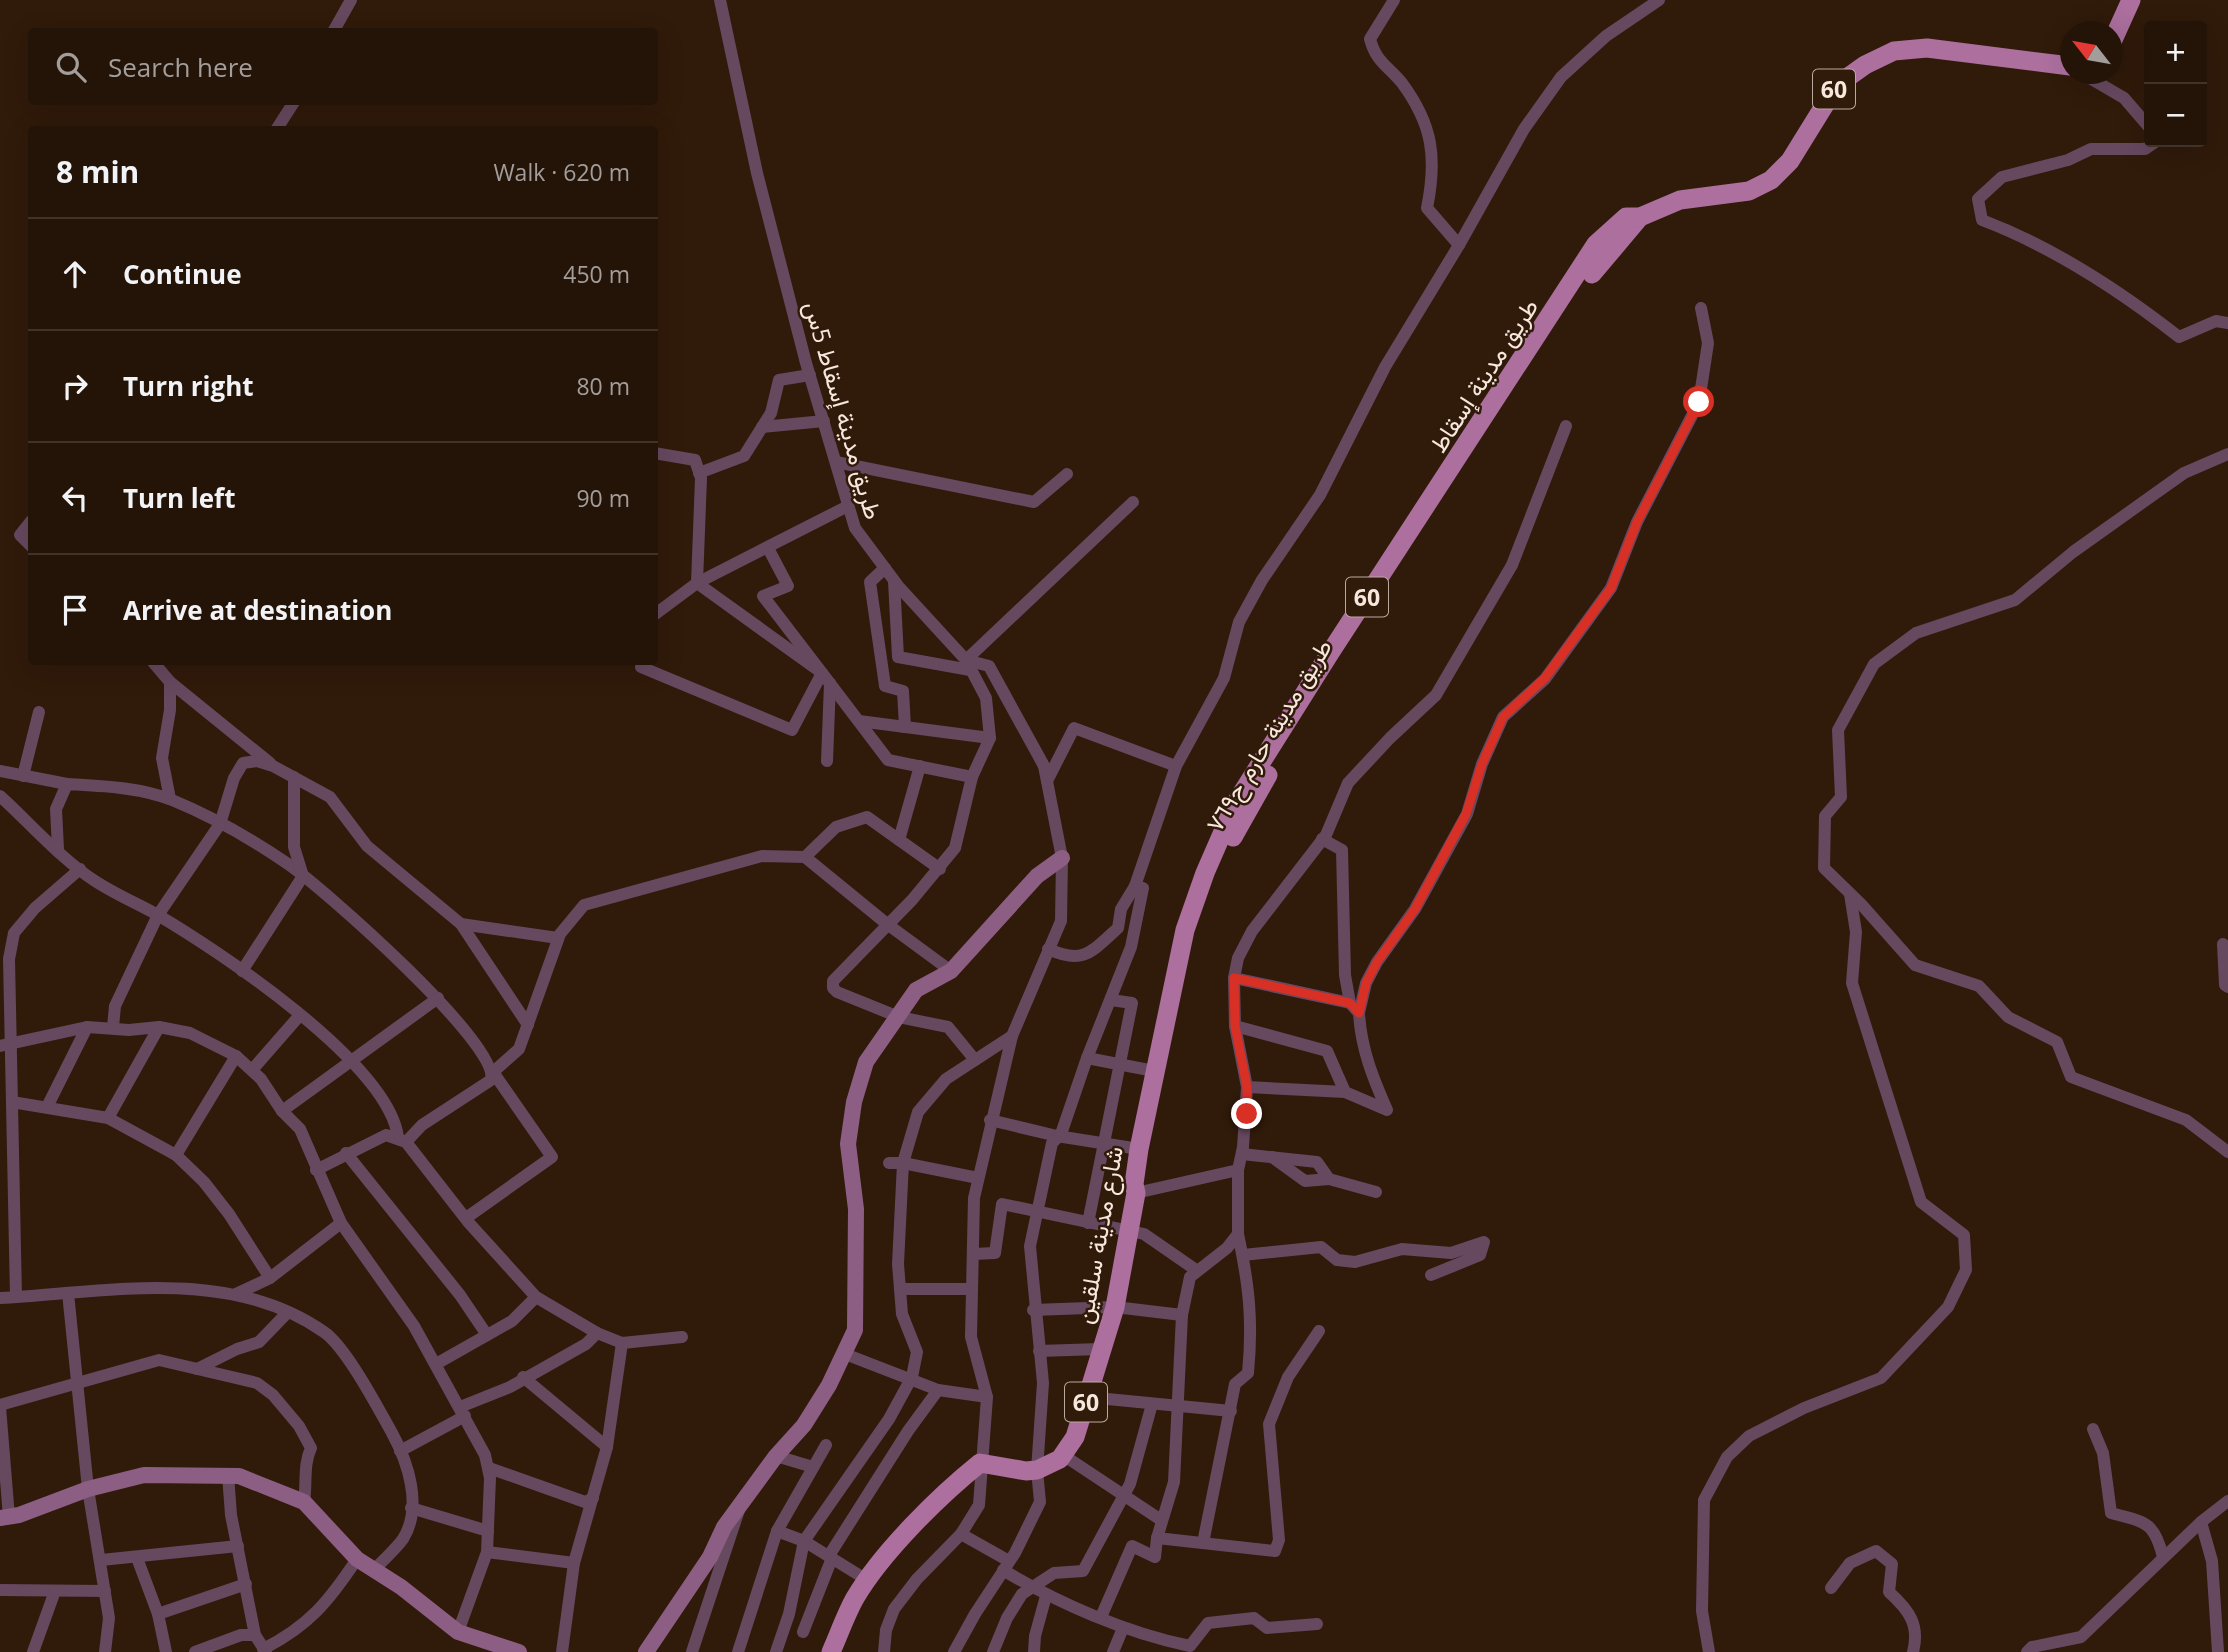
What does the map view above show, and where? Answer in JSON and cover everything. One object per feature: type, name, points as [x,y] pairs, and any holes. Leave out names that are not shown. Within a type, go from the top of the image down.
[{"type":"main road","points":[[2122,21],[2132,0]]},
{"type":"main road","name":"طريق مدينة حارم ح٧٦٩","points":[[1164,1021],[1192,928],[1227,847],[1285,745],[1597,266],[1640,217],[1680,200],[1749,191],[1771,180],[1790,162],[1838,85],[1865,65],[1894,51],[1927,48],[2060,65]]},
{"type":"main road","name":"شارع مدينة سلقين","points":[[1063,1455],[1075,1437],[1115,1307],[1127,1229],[1136,1193],[1134,1184],[1139,1149],[1164,1021]]},
{"type":"main road","name":"60","points":[[1037,1470],[1063,1455]]},
{"type":"main road","points":[[831,1652],[854,1600],[867,1580],[953,1485],[980,1463],[1026,1471],[1037,1470]]},
{"type":"street","points":[[334,28],[351,0]]},
{"type":"street","name":"طريق مدينة إسقاط 5س","points":[[720,0],[757,173],[810,375],[855,528],[884,568],[968,665],[989,666],[1044,766],[1062,858],[1061,921],[1012,1036],[990,1120],[974,1198],[971,1337],[987,1397],[980,1463],[979,1505],[961,1534],[917,1579],[894,1609],[886,1630],[884,1652]]},
{"type":"street","points":[[1394,0],[1370,39],[1374,55],[1401,83],[1432,140],[1433,178],[1427,208],[1460,245]]},
{"type":"street","points":[[1048,949],[1069,958],[1089,952],[1118,928],[1121,909],[1135,886],[1176,766],[1223,678],[1239,622],[1262,580],[1320,495],[1384,367],[1460,245],[1524,129],[1560,77],[1606,36],[1659,0]]},
{"type":"street","points":[[2100,84],[2124,98],[2144,121]]},
{"type":"street","points":[[279,126],[292,105]]},
{"type":"street","points":[[2149,147],[2091,149],[2068,160],[2002,177],[1978,199],[1982,220],[2009,230],[2130,298],[2179,337],[2216,321],[2228,323]]},
{"type":"street","points":[[1247,1087],[1345,1092],[1387,1110],[1370,1073],[1361,1036],[1359,1013],[1366,983],[1377,962],[1415,909],[1466,814],[1482,764],[1503,717],[1545,678],[1611,588],[1651,491],[1699,402],[1708,343],[1701,308]]},
{"type":"street","points":[[699,472],[744,456],[771,413],[779,380],[810,375]]},
{"type":"street","points":[[762,427],[824,421]]},
{"type":"street","points":[[1203,1543],[1235,1384],[1248,1373],[1253,1327],[1238,1234],[1238,1170],[1242,1154],[1247,1087],[1235,1026],[1234,978],[1238,958],[1252,931],[1322,839],[1348,783],[1390,738],[1436,695],[1511,565],[1566,426]]},
{"type":"street","points":[[658,454],[695,460],[699,472],[697,583]]},
{"type":"street","points":[[2228,454],[2184,472],[2073,552],[2015,600],[1916,633],[1874,664],[1838,730],[1841,797],[1825,816],[1824,868],[1915,965],[1979,986],[2008,1017],[2057,1042],[2071,1077],[2186,1121],[2228,1152]]},
{"type":"street","points":[[836,462],[1034,502],[1067,474]]},
{"type":"street","points":[[968,665],[1133,502]]},
{"type":"street","points":[[658,612],[697,583],[848,506]]},
{"type":"street","points":[[28,525],[20,535],[28,543]]},
{"type":"street","points":[[768,548],[788,586],[763,596],[888,760],[972,777]]},
{"type":"street","points":[[884,568],[870,582],[885,686],[903,691],[905,727]]},
{"type":"street","points":[[894,580],[898,657],[968,665]]},
{"type":"street","points":[[697,583],[826,678]]},
{"type":"street","points":[[156,665],[170,682],[273,766]]},
{"type":"street","points":[[968,665],[986,698],[990,738],[972,777],[955,848],[940,869],[847,964],[834,981],[833,988],[899,1017],[948,1027],[975,1060]]},
{"type":"street","points":[[641,667],[792,730],[826,678]]},
{"type":"street","points":[[826,678],[827,761]]},
{"type":"street","points":[[170,682],[170,709],[162,758],[170,799]]},
{"type":"street","points":[[23,776],[39,712]]},
{"type":"street","points":[[859,721],[990,738]]},
{"type":"street","points":[[1046,781],[1074,728],[1176,766]]},
{"type":"street","points":[[113,1027],[115,1006],[158,915],[220,824],[234,778],[243,763],[257,761],[273,766],[330,797],[367,846],[461,924],[528,1025]]},
{"type":"street","points":[[900,840],[920,766]]},
{"type":"street","points":[[0,771],[67,785],[118,787],[170,799],[220,824],[288,864],[354,919],[438,998],[488,1060],[493,1072],[552,1157],[466,1218]]},
{"type":"street","points":[[242,971],[303,876],[294,847],[294,777]]},
{"type":"street","points":[[58,849],[56,809],[67,785]]},
{"type":"street","points":[[0,796],[95,881],[158,915],[282,998],[351,1062],[381,1096],[395,1118],[402,1139],[466,1218],[536,1297],[597,1334],[622,1343],[682,1337]]},
{"type":"street","points":[[805,857],[836,827],[867,817],[940,869]]},
{"type":"street","points":[[1322,839],[1342,850],[1345,975],[1350,1003],[1359,1013]]},
{"type":"street","points":[[316,1170],[386,1135],[402,1139],[491,1080],[493,1072],[519,1049],[558,938],[584,905],[762,856],[805,857],[887,924],[951,971]]},
{"type":"street","points":[[646,1652],[710,1558],[724,1527],[776,1456],[804,1425],[845,1354],[855,1330],[856,1209],[848,1144],[854,1102],[866,1062],[916,990],[951,971],[1037,876],[1062,858]]},
{"type":"street","points":[[16,1297],[15,1235],[6,1181],[6,1124],[12,1101],[5,1045],[9,959],[14,933],[35,908],[80,869]]},
{"type":"street","points":[[954,1652],[1006,1566],[1040,1502],[1037,1470],[1043,1383],[1033,1310],[1030,1246],[1052,1143],[1061,1134],[1087,1058],[1131,947],[1143,888],[1135,886]]},
{"type":"street","points":[[1709,1652],[1702,1611],[1704,1500],[1727,1457],[1749,1436],[1804,1408],[1881,1378],[1948,1307],[1966,1270],[1964,1234],[1921,1202],[1852,983],[1856,932],[1850,894]]},
{"type":"street","points":[[461,924],[558,938]]},
{"type":"street","points":[[2223,944],[2225,985],[2228,987]]},
{"type":"street","points":[[1234,978],[1350,1003]]},
{"type":"street","points":[[282,1111],[438,998]]},
{"type":"street","points":[[1088,1223],[1132,1003],[1111,1000]]},
{"type":"street","points":[[252,1070],[300,1015]]},
{"type":"street","points":[[1235,1026],[1327,1051],[1345,1092]]},
{"type":"street","points":[[5,1045],[87,1027],[129,1030],[159,1027],[190,1033],[236,1056],[252,1070],[282,1111],[300,1129],[341,1223],[414,1326],[485,1455],[489,1468],[487,1552],[458,1632]]},
{"type":"street","points":[[48,1105],[87,1027]]},
{"type":"street","points":[[108,1118],[159,1027]]},
{"type":"street","points":[[776,1652],[789,1614],[804,1541],[889,1419],[911,1380],[917,1352],[902,1314],[898,1264],[903,1163],[918,1112],[946,1079],[1012,1036]]},
{"type":"street","points":[[176,1155],[236,1056]]},
{"type":"street","points":[[1087,1058],[1154,1071]]},
{"type":"street","points":[[12,1101],[48,1105],[108,1118],[176,1155],[204,1182],[229,1214],[270,1278]]},
{"type":"street","points":[[990,1120],[1057,1136],[1139,1149]]},
{"type":"street","points":[[346,1153],[460,1294],[487,1335]]},
{"type":"street","points":[[1242,1154],[1317,1162],[1329,1179]]},
{"type":"street","points":[[1272,1157],[1305,1181],[1329,1179],[1376,1192]]},
{"type":"street","points":[[889,1163],[903,1163],[978,1178]]},
{"type":"street","points":[[1136,1193],[1238,1170]]},
{"type":"street","points":[[973,1254],[995,1253],[1002,1204],[1144,1234],[1196,1270]]},
{"type":"street","points":[[236,1294],[270,1278],[341,1223]]},
{"type":"street","points":[[1101,1617],[1132,1546],[1155,1557],[1161,1520],[1174,1482],[1182,1315],[1190,1277],[1227,1248],[1238,1234]]},
{"type":"street","points":[[0,1236],[15,1235]]},
{"type":"street","points":[[1243,1255],[1321,1247],[1337,1261],[1355,1262],[1402,1249],[1451,1253],[1484,1242],[1480,1255],[1431,1275]]},
{"type":"street","points":[[0,1297],[162,1288],[236,1294],[278,1305],[326,1333],[366,1385],[409,1474],[411,1508],[404,1537],[374,1570]]},
{"type":"street","points":[[900,1289],[972,1289]]},
{"type":"street","points":[[68,1293],[88,1489],[105,1591],[109,1633],[105,1652]]},
{"type":"street","points":[[436,1364],[512,1321],[536,1297]]},
{"type":"street","points":[[1033,1310],[1115,1307],[1182,1315]]},
{"type":"street","points":[[197,1369],[258,1342],[288,1313]]},
{"type":"street","points":[[1157,1538],[1275,1551],[1279,1540],[1269,1424],[1288,1377],[1319,1331]]},
{"type":"street","points":[[400,1451],[523,1377],[560,1359],[597,1334]]},
{"type":"street","points":[[562,1652],[574,1563],[607,1447],[622,1343]]},
{"type":"street","points":[[1039,1350],[1100,1349]]},
{"type":"street","points":[[845,1354],[938,1390],[987,1397]]},
{"type":"street","points":[[304,1502],[307,1484],[304,1462],[311,1448],[299,1426],[257,1383],[159,1360],[0,1406],[5,1517],[88,1489],[144,1475],[239,1476],[304,1502],[357,1559],[458,1632],[494,1648],[519,1652]]},
{"type":"street","points":[[523,1377],[607,1447]]},
{"type":"street","points":[[803,1632],[832,1558],[830,1554],[938,1390]]},
{"type":"street","points":[[1087,1397],[1178,1408],[1231,1411]]},
{"type":"street","points":[[993,1652],[1023,1594],[1054,1573],[1083,1571],[1124,1496],[1152,1404]]},
{"type":"street","points":[[889,1419],[908,1432]]},
{"type":"street","points":[[2093,1429],[2103,1453],[2111,1513],[2146,1522],[2157,1533],[2163,1557]]},
{"type":"street","points":[[738,1652],[777,1531],[826,1444]]},
{"type":"street","points":[[1063,1455],[1161,1520]]},
{"type":"street","points":[[776,1456],[813,1467]]},
{"type":"street","points":[[489,1468],[585,1502],[593,1497]]},
{"type":"street","points":[[228,1475],[231,1515],[255,1635],[265,1651],[330,1601],[357,1559]]},
{"type":"street","points":[[2027,1652],[2032,1647],[2081,1637],[2163,1557],[2228,1501]]},
{"type":"street","points":[[411,1508],[488,1531]]},
{"type":"street","points":[[692,1652],[739,1509]]},
{"type":"street","points":[[2201,1522],[2212,1561],[2218,1652]]},
{"type":"street","points":[[777,1531],[804,1541],[867,1580]]},
{"type":"street","points":[[961,1534],[1046,1596],[1101,1617],[1161,1646],[1192,1649],[1208,1623],[1254,1618],[1267,1628],[1317,1624]]},
{"type":"street","points":[[101,1560],[239,1546]]},
{"type":"street","points":[[1830,1588],[1850,1563],[1877,1551],[1892,1563],[1889,1592],[1905,1606],[1917,1634],[1913,1652]]},
{"type":"street","points":[[487,1552],[574,1563]]},
{"type":"street","points":[[137,1558],[158,1614],[166,1652]]},
{"type":"street","points":[[158,1614],[246,1584]]},
{"type":"street","points":[[0,1590],[105,1591]]},
{"type":"street","points":[[33,1652],[55,1591]]},
{"type":"street","points":[[1034,1652],[1035,1636],[1046,1596]]},
{"type":"street","points":[[1113,1652],[1123,1628]]},
{"type":"street","points":[[195,1652],[241,1636],[255,1635]]},
{"type":"route","points":[[1247,1114],[1247,1087],[1235,1026],[1234,978],[1350,1003],[1359,1013],[1366,983],[1377,962],[1415,909],[1466,814],[1482,764],[1503,717],[1545,678],[1611,588],[1661,470],[1699,402]]}]
